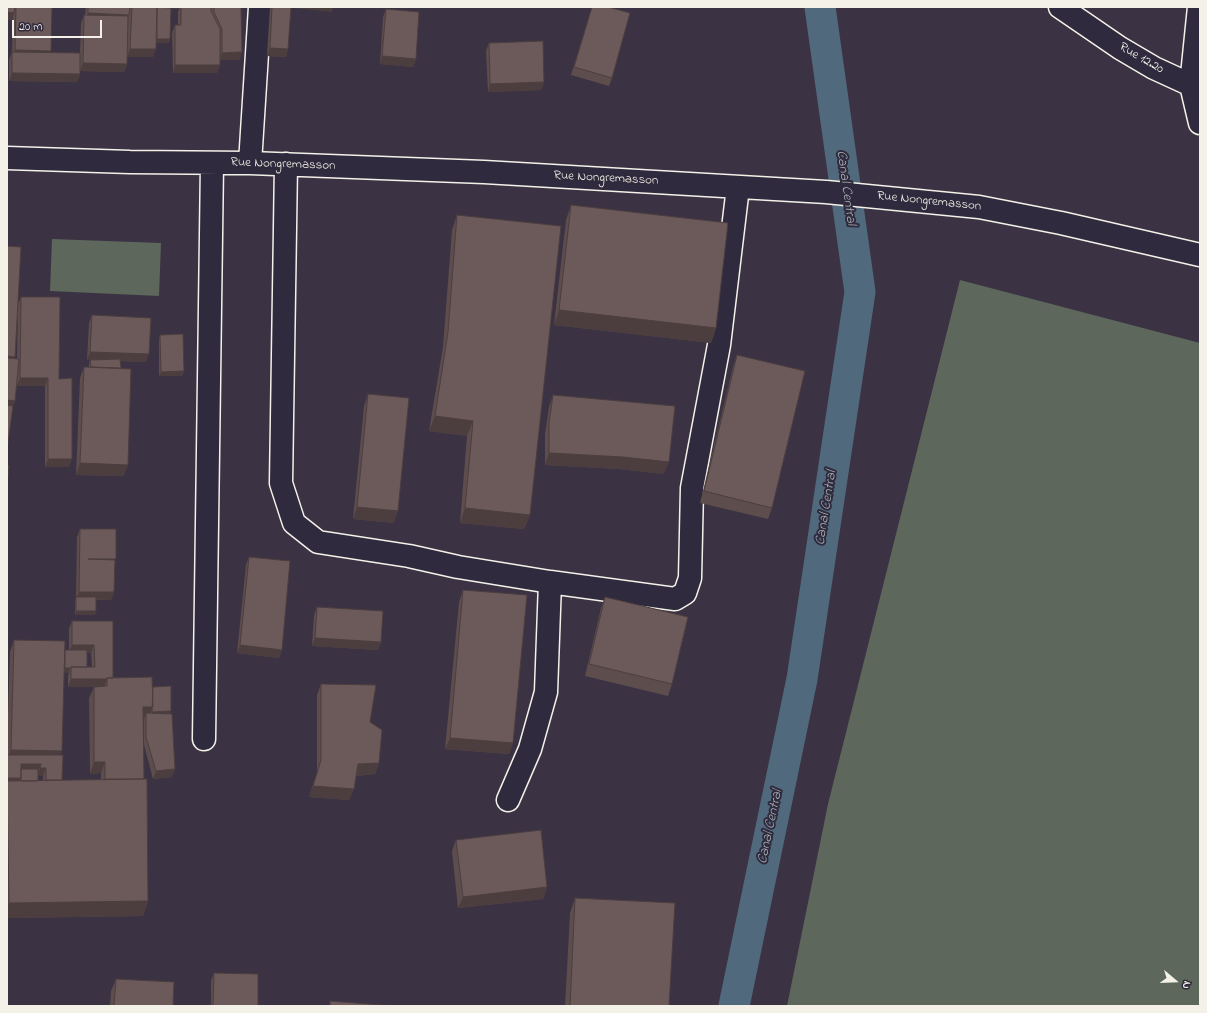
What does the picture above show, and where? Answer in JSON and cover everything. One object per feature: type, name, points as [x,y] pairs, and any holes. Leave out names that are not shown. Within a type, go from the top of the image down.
[{"type":"street","points":[[250,163],[260,7]]},
{"type":"street","name":"Rue 12.20","points":[[1060,7],[1120,48],[1154,68],[1191,85]]},
{"type":"street","points":[[1199,7],[1191,85],[1200,123]]},
{"type":"street","name":"Rue Nongremasson","points":[[7,158],[130,162],[286,164],[484,172],[826,192],[909,199],[986,209],[1061,223],[1200,255]]},
{"type":"street","points":[[204,739],[212,162]]},
{"type":"street","points":[[286,164],[281,482],[294,523],[318,542],[410,556],[458,567],[550,582],[676,599],[685,593],[690,578],[692,488],[719,345],[738,187]]},
{"type":"street","points":[[508,800],[530,749],[546,692],[550,582]]},
{"type":"green space","points":[[52,239],[161,243],[159,296],[50,291]]},
{"type":"green space","points":[[960,280],[1200,343],[1200,1006],[787,1006],[828,804]]},
{"type":"building","points":[[7,7],[15,7],[14,13],[7,12]]},
{"type":"building","points":[[16,7],[52,7],[51,51],[15,50]]},
{"type":"building","points":[[88,7],[130,7],[129,15],[88,13]]},
{"type":"building","points":[[132,7],[157,7],[156,49],[130,49]]},
{"type":"building","points":[[157,7],[171,8],[170,39],[157,39]]},
{"type":"building","points":[[181,7],[211,7],[211,11],[220,29],[220,65],[175,65],[175,25],[181,25]]},
{"type":"building","points":[[214,7],[241,7],[242,52],[222,53],[222,29],[214,12]]},
{"type":"building","points":[[272,7],[291,7],[288,49],[270,48]]},
{"type":"building","points":[[592,7],[608,7],[630,13],[612,78],[574,67]]},
{"type":"building","points":[[386,9],[419,12],[416,59],[382,56]]},
{"type":"building","points":[[84,15],[128,16],[127,64],[83,63]]},
{"type":"building","points":[[543,41],[544,82],[490,84],[489,43]]},
{"type":"building","points":[[12,52],[80,53],[80,74],[12,73]]},
{"type":"building","points":[[571,205],[728,223],[716,328],[559,310]]},
{"type":"building","points":[[457,215],[561,226],[530,515],[465,508],[473,421],[435,416],[448,332]]},
{"type":"building","points":[[7,246],[21,247],[15,357],[7,356]]},
{"type":"building","points":[[21,297],[60,297],[59,379],[72,378],[72,459],[48,459],[48,378],[20,378]]},
{"type":"building","points":[[92,315],[151,318],[149,354],[90,352]]},
{"type":"building","points":[[183,334],[184,371],[161,372],[160,335]]},
{"type":"building","points":[[737,355],[805,371],[772,508],[704,491]]},
{"type":"building","points":[[7,358],[19,359],[15,401],[7,400]]},
{"type":"building","points":[[120,359],[121,368],[91,367],[90,360]]},
{"type":"building","points":[[84,367],[131,369],[128,465],[80,463]]},
{"type":"building","points":[[368,394],[409,398],[398,511],[357,507]]},
{"type":"building","points":[[553,395],[675,406],[669,462],[623,457],[549,453],[549,423]]},
{"type":"building","points":[[7,405],[13,406],[7,450]]},
{"type":"building","points":[[7,466],[9,466],[7,485]]},
{"type":"building","points":[[80,529],[116,529],[116,559],[88,559],[115,560],[114,592],[79,592]]},
{"type":"building","points":[[249,557],[290,561],[282,650],[240,645]]},
{"type":"building","points":[[463,590],[527,595],[513,743],[450,738]]},
{"type":"building","points":[[76,597],[96,597],[96,611],[76,611]]},
{"type":"building","points":[[605,597],[688,617],[672,684],[589,664]]},
{"type":"building","points":[[317,607],[383,611],[381,642],[315,638]]},
{"type":"building","points":[[72,621],[113,621],[113,678],[71,679],[71,667],[95,667],[94,645],[72,645]]},
{"type":"building","points":[[14,640],[65,641],[62,751],[11,750]]},
{"type":"building","points":[[65,650],[87,650],[87,667],[65,668]]},
{"type":"building","points":[[152,677],[153,707],[143,707],[144,779],[105,779],[105,762],[94,762],[94,687],[107,686],[107,678]]},
{"type":"building","points":[[321,684],[376,685],[370,722],[382,730],[379,763],[358,764],[354,789],[313,786],[321,760]]},
{"type":"building","points":[[171,686],[171,711],[152,712],[153,687]]},
{"type":"building","points":[[146,713],[172,714],[175,769],[156,771],[146,737]]},
{"type":"building","points":[[7,755],[63,755],[62,780],[46,780],[46,768],[40,768],[41,764],[21,764],[21,778],[7,778]]},
{"type":"building","points":[[21,769],[38,769],[38,781],[21,781]]},
{"type":"building","points":[[147,779],[148,901],[9,903],[7,781]]},
{"type":"building","points":[[541,830],[547,887],[463,897],[456,840]]},
{"type":"building","points":[[575,898],[675,903],[669,1006],[570,1006]]},
{"type":"building","points":[[214,973],[258,974],[258,1006],[213,1006]]},
{"type":"building","points":[[116,979],[174,982],[173,1006],[114,1006]]},
{"type":"building","points":[[330,1001],[394,1006],[330,1006]]},
{"type":"waterway","name":"Canal Central","points":[[734,1006],[802,679],[860,292],[820,7]]}]
